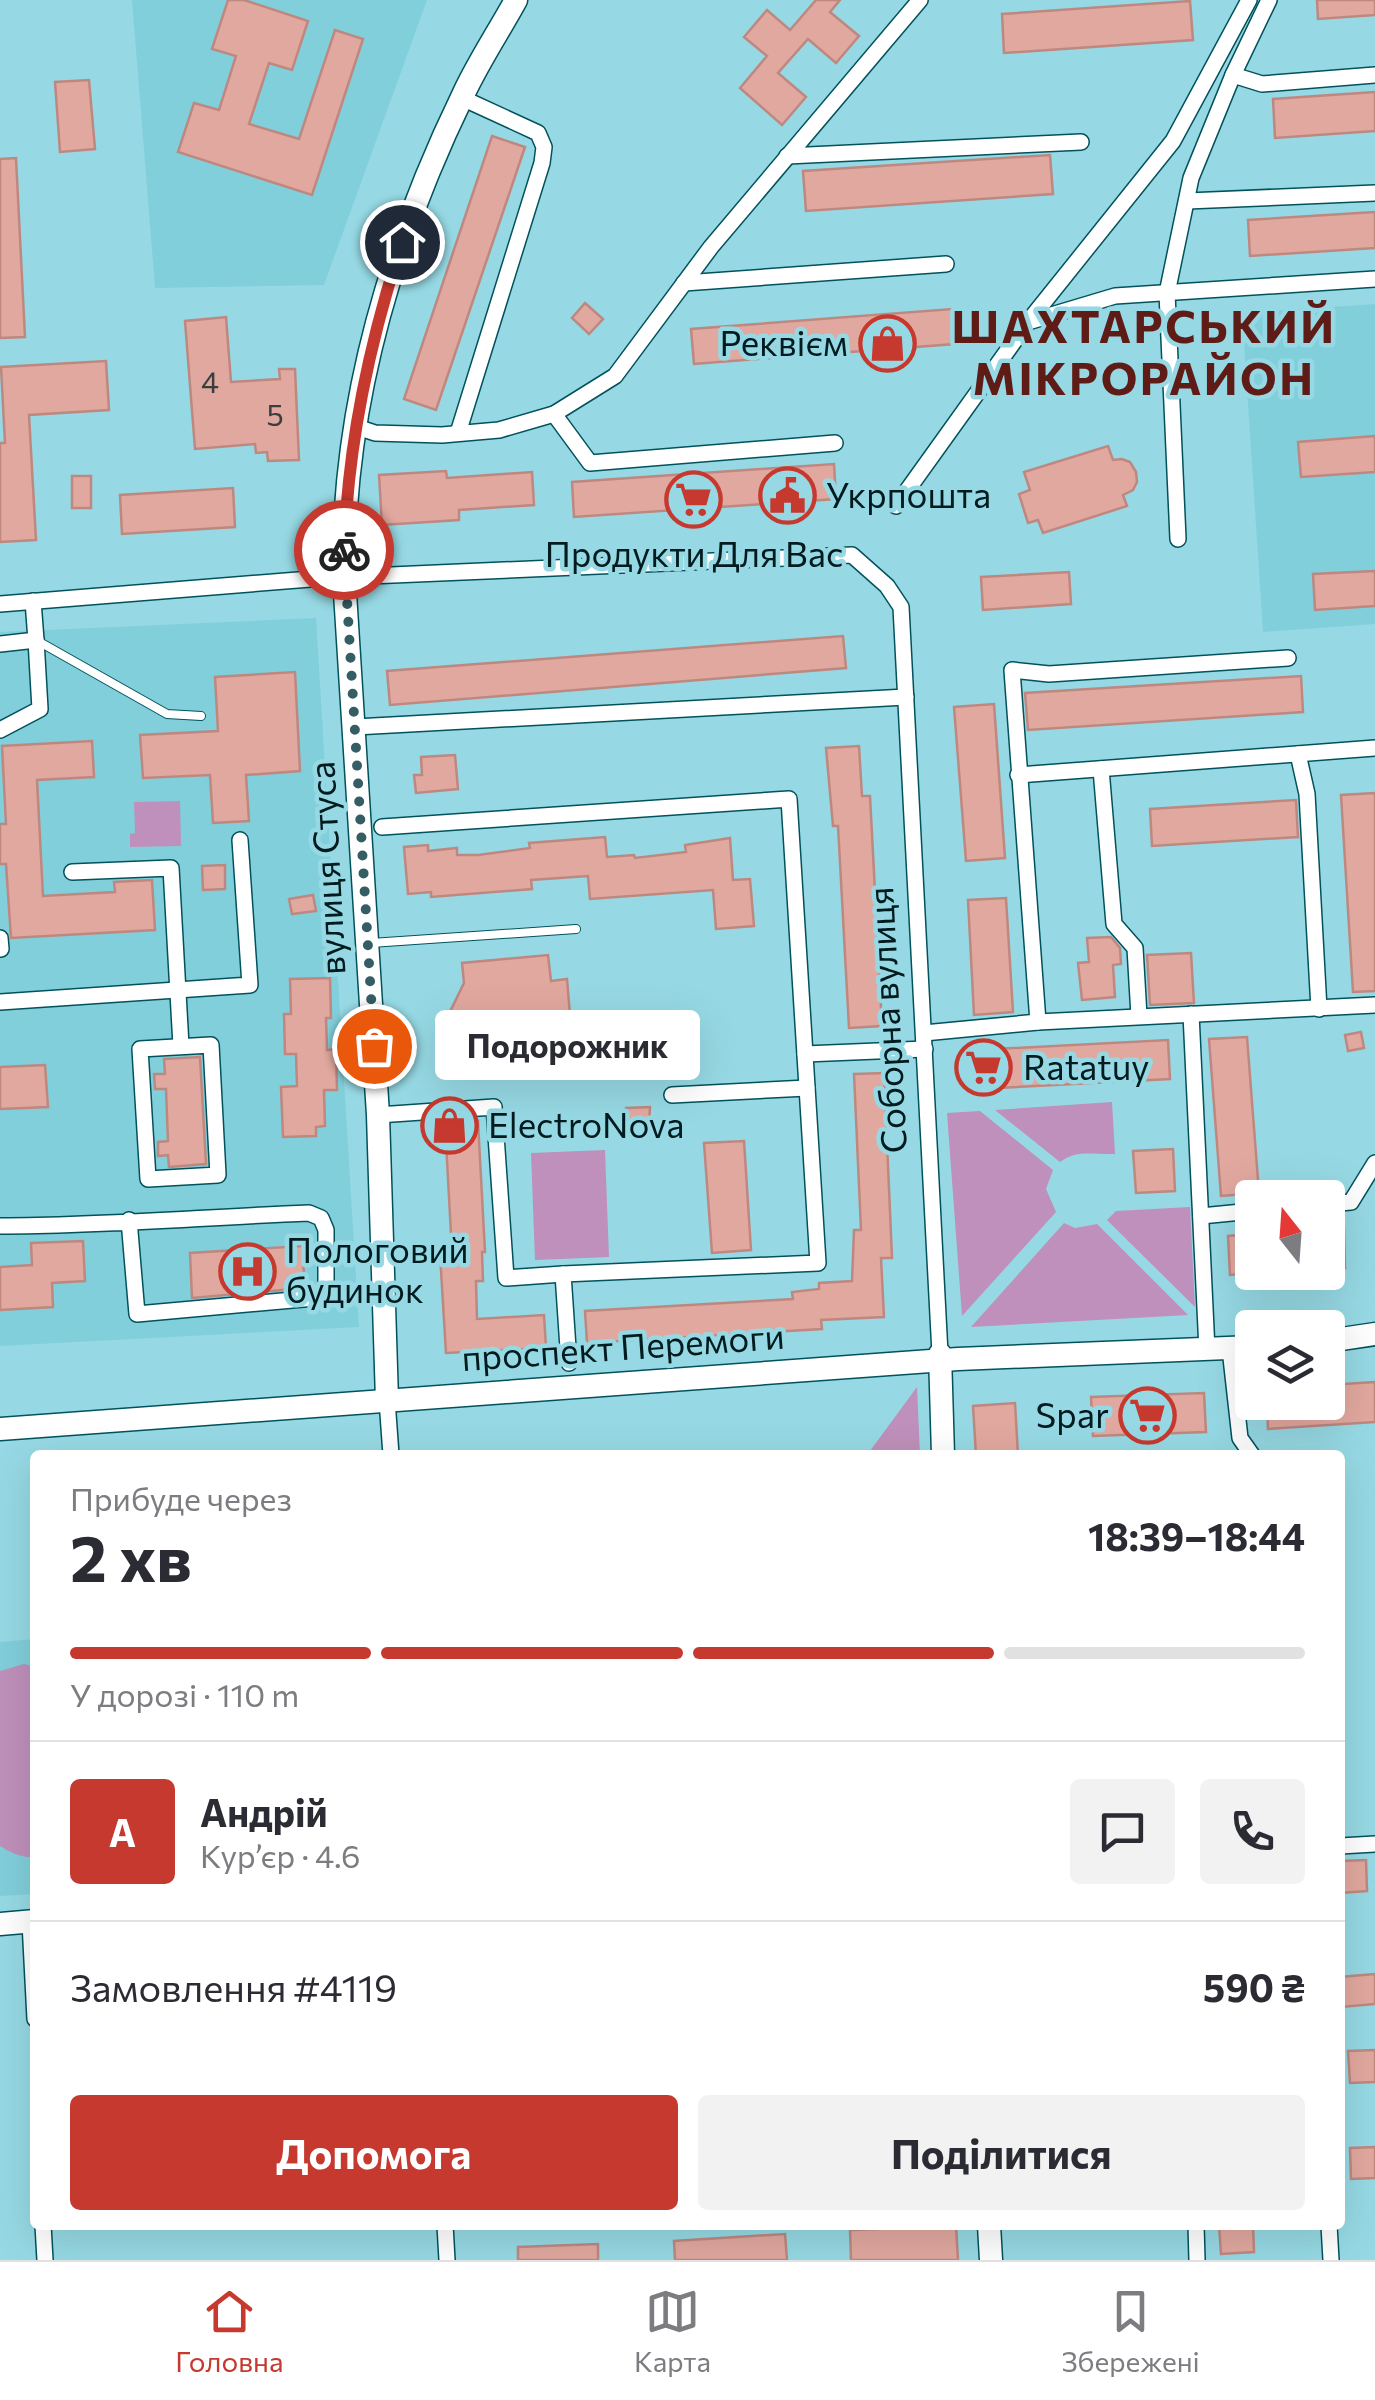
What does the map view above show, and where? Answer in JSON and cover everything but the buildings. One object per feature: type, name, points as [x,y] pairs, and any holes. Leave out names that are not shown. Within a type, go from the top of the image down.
[{"type":"street","name":"вулиця Стуса","points":[[391,1450],[378,1115],[344,577],[346,501],[354,426],[383,302],[402,242],[462,98],[516,0]]},
{"type":"street","points":[[354,426],[375,433],[458,434],[499,430],[554,414],[615,376],[787,156],[920,0]]},
{"type":"street","points":[[896,506],[1028,322],[1174,142],[1248,0]]},
{"type":"street","points":[[1178,539],[1167,293],[1191,178],[1269,0]]},
{"type":"street","points":[[1233,75],[1262,84],[1375,75]]},
{"type":"street","points":[[458,434],[544,147],[538,133],[462,98]]},
{"type":"street","points":[[787,156],[1080,142]]},
{"type":"street","points":[[1186,201],[1375,192]]},
{"type":"street","points":[[684,283],[946,264]]},
{"type":"street","points":[[1028,322],[1114,296],[1375,279]]},
{"type":"street","points":[[554,414],[590,463],[835,443]]},
{"type":"street","name":"Соборна вулиця","points":[[344,577],[852,555],[887,586],[901,608],[943,1450]]},
{"type":"street","points":[[0,604],[344,577]]},
{"type":"street","points":[[0,730],[40,709],[33,601]]},
{"type":"street","points":[[0,644],[36,640]]},
{"type":"street","points":[[1038,1022],[1012,670],[1049,674],[1288,658]]},
{"type":"street","points":[[354,727],[906,697]]},
{"type":"street","points":[[1018,775],[1375,748]]},
{"type":"street","points":[[1298,754],[1307,794],[1319,1009]]},
{"type":"street","points":[[1101,769],[1114,924],[1135,948],[1139,1016]]},
{"type":"street","points":[[378,1115],[494,1107],[506,1278],[818,1263],[789,799],[382,827]]},
{"type":"street","points":[[0,1002],[250,985],[240,840]]},
{"type":"street","points":[[72,872],[171,868],[181,1046]]},
{"type":"street","points":[[0,938],[1,948]]},
{"type":"street","points":[[805,1054],[925,1041],[1038,1022],[1375,1005]]},
{"type":"street","points":[[1192,1014],[1201,1216],[1230,1349],[1240,1438],[1248,1450]]},
{"type":"street","points":[[211,1045],[218,1175],[148,1179],[140,1049],[181,1046],[211,1045]]},
{"type":"street","points":[[672,1094],[808,1088]]},
{"type":"street","points":[[1345,1203],[1351,1202],[1375,1163]]},
{"type":"street","points":[[0,1226],[129,1220],[310,1213],[321,1218],[326,1230],[326,1297],[137,1314],[129,1220]]},
{"type":"street","points":[[1201,1216],[1235,1213]]},
{"type":"street","points":[[563,1274],[569,1364]]},
{"type":"street","points":[[1345,1338],[1375,1334]]},
{"type":"street","name":"проспект Перемоги","points":[[0,1429],[940,1357],[1230,1349]]},
{"type":"street","points":[[1345,1846],[1375,1844]]},
{"type":"street","points":[[0,1924],[30,1922]]},
{"type":"street","points":[[44,2230],[45,2260]]},
{"type":"street","points":[[445,2230],[447,2260]]},
{"type":"street","points":[[989,2230],[991,2260]]},
{"type":"street","points":[[1196,2230],[1196,2260]]},
{"type":"street","points":[[1330,2230],[1332,2260]]},
{"type":"lane","points":[[36,640],[167,714],[201,716]]},
{"type":"lane","points":[[367,944],[576,929]]},
{"type":"shaded area","points":[[132,0],[427,0],[324,285],[155,288]]},
{"type":"shaded area","points":[[1375,304],[1375,624],[1263,632],[1242,313]]},
{"type":"shaded area","points":[[316,618],[359,1327],[0,1346],[0,632]]},
{"type":"shaded area","points":[[180,801],[181,846],[130,847],[130,834],[135,833],[134,802]]},
{"type":"shaded area","points":[[1112,1102],[1115,1154],[1079,1154],[1060,1162],[995,1110]]},
{"type":"shaded area","points":[[980,1111],[1053,1170],[1046,1189],[1056,1212],[962,1316],[947,1113]]},
{"type":"shaded area","points":[[605,1150],[609,1257],[535,1260],[531,1153]]},
{"type":"shaded area","points":[[1190,1207],[1195,1307],[1107,1220],[1116,1211]]},
{"type":"shaded area","points":[[1064,1223],[1075,1228],[1097,1224],[1188,1315],[971,1327]]},
{"type":"shaded area","points":[[917,1387],[920,1450],[871,1450]]},
{"type":"shaded area","points":[[30,1639],[30,1894],[0,1896],[0,1642]]},
{"type":"shaded area","points":[[30,1666],[30,1857],[0,1846],[0,1671]]},
{"type":"way so far","points":[[344,550],[374,1046]]},
{"type":"place","name":"Реквієм","points":[[887,344]]},
{"type":"place","name":"Укрпошта","points":[[787,496]]},
{"type":"place","name":"Продукти Для Вас","points":[[694,499]]},
{"type":"place","name":"Подорожник","points":[[374,1046]]},
{"type":"place","name":"Ratatuy","points":[[984,1068]]},
{"type":"place","name":"ElectroNova","points":[[449,1126]]},
{"type":"place","name":"Пологовий будинок","points":[[247,1271]]},
{"type":"place","name":"Spar","points":[[1148,1416]]},
{"type":"district","name":"ШАХТАРСЬКИЙ МІКРОРАЙОН","points":[[1144,353]]},
{"type":"route","points":[[344,550],[354,426],[383,302],[402,242]]}]
